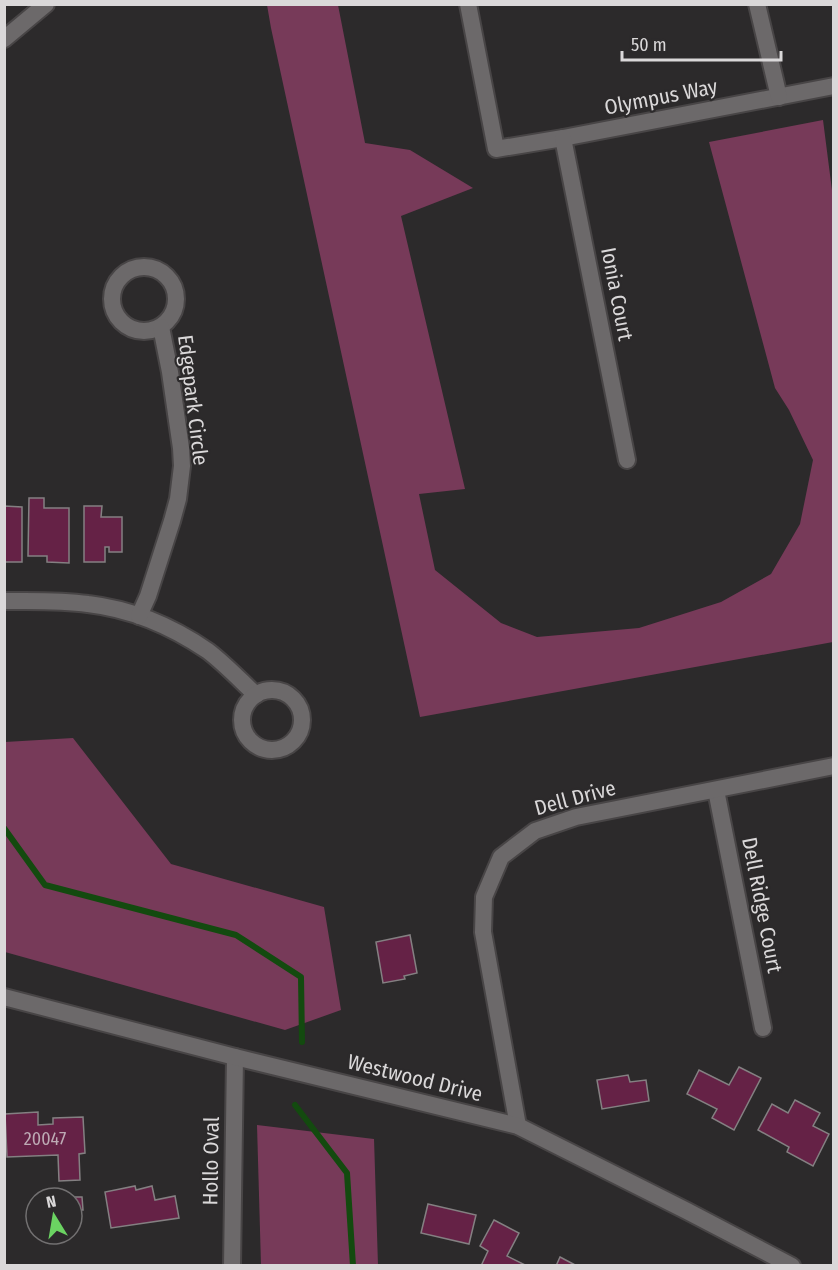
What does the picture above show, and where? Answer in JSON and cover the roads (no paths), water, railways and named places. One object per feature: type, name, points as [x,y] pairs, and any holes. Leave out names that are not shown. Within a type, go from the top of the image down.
[{"type":"street","points":[[4,39],[46,4]]},
{"type":"street","name":"Olympus Way","points":[[468,4],[496,149],[834,86]]},
{"type":"street","points":[[757,4],[779,97]]},
{"type":"street","name":"Ionia Court","points":[[563,138],[627,459]]},
{"type":"street","name":"Edgepark Circle","points":[[139,616],[148,596],[172,521],[178,499],[182,466],[172,383],[161,327]]},
{"type":"street","points":[[4,601],[60,601],[105,606],[139,616],[177,633],[210,653],[256,695]]},
{"type":"street","name":"Dell Drive","points":[[518,1126],[483,932],[484,897],[501,857],[535,831],[576,817],[834,766]]},
{"type":"street","name":"Dell Ridge Court","points":[[716,790],[763,1028]]},
{"type":"street","name":"Westwood Drive","points":[[4,997],[235,1057],[518,1126],[792,1266]]},
{"type":"street","name":"Hollo Oval","points":[[232,1266],[235,1057]]},
{"type":"waterway","points":[[4,828],[45,885],[236,935],[301,977],[302,1042]]},
{"type":"waterway","points":[[295,1105],[347,1173],[353,1266]]}]
